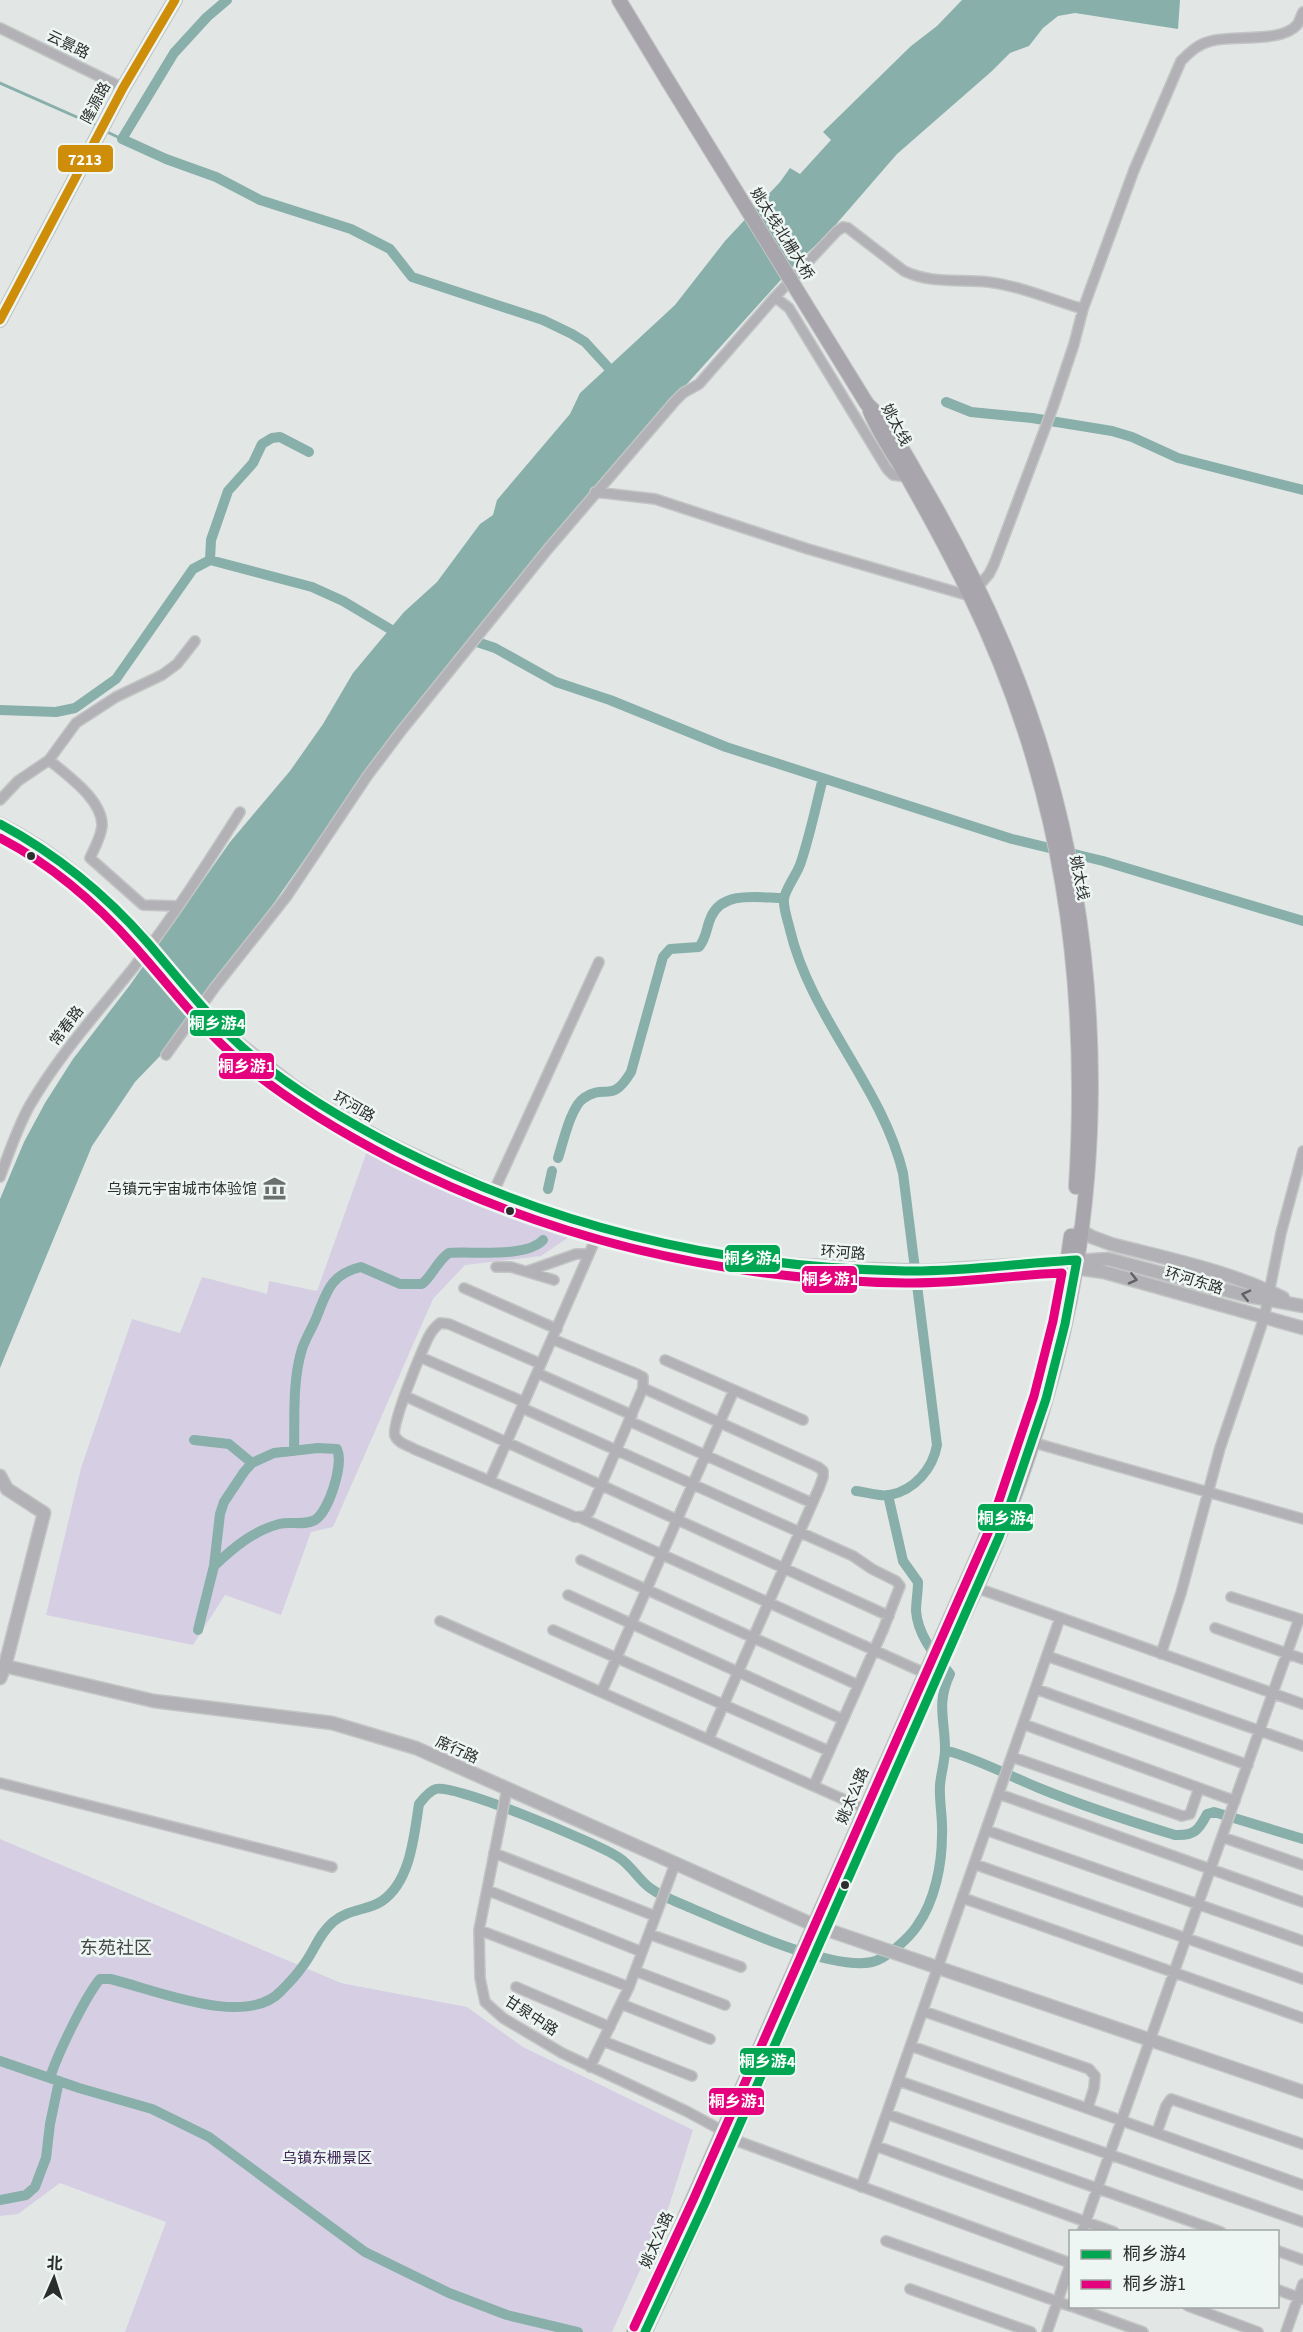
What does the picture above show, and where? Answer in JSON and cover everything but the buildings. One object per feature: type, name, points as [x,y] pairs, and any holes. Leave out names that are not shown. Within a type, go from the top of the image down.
[{"type":"main road","name":"隆源路","points":[[0,320],[123,88],[175,0]]},
{"type":"main road","name":"姚太线北栅大桥","points":[[619,0],[867,404]]},
{"type":"main road","name":"姚太线","points":[[867,404],[882,436],[974,592]]},
{"type":"main road","name":"姚太线","points":[[867,404],[885,422],[900,444],[946,525],[1022,720],[1057,828],[1085,968],[1090,1043],[1088,1152],[1080,1230],[1071,1264]]},
{"type":"main road","name":"姚太线","points":[[1068,880],[1080,1068],[1071,1264]]},
{"type":"main road","name":"姚太公路","points":[[930,1676],[948,1648],[987,1534],[1028,1440],[1071,1264]]},
{"type":"main road","name":"姚太公路","points":[[645,2332],[728,2135],[930,1676],[943,1634],[971,1586]]},
{"type":"main road","name":"姚太公路","points":[[634,2332],[728,2135]]},
{"type":"street","points":[[595,492],[655,499],[808,549],[974,592],[994,564],[1053,407],[1083,309],[1134,170],[1181,61],[1193,48],[1210,41],[1274,36],[1289,31],[1297,24],[1303,12]]},
{"type":"street","name":"云景路","points":[[0,28],[123,88]]},
{"type":"street","points":[[166,1055],[215,987],[287,896],[375,766],[461,656],[595,492],[675,401],[683,393],[699,384],[775,297],[837,231],[843,227],[855,232],[904,271],[913,275],[928,279],[1005,285],[1083,309]]},
{"type":"street","points":[[775,297],[789,308],[887,469],[893,475],[907,477]]},
{"type":"street","points":[[0,800],[18,781],[49,760],[76,723],[116,697],[162,675],[177,664],[195,641]]},
{"type":"street","points":[[49,760],[83,789],[97,809],[102,826],[90,858],[143,905],[177,906]]},
{"type":"street","name":"常春路","points":[[0,1177],[29,1107],[49,1075],[111,993],[134,967],[209,861],[240,812]]},
{"type":"street","name":"环河路","points":[[0,824],[35,844],[79,875],[108,901],[146,941],[204,1012],[255,1058],[321,1105],[400,1149],[514,1202],[600,1229],[651,1242],[750,1260],[966,1275],[1108,1259],[1248,1296],[1299,1305]]},
{"type":"street","points":[[493,1193],[599,962]]},
{"type":"street","points":[[1161,1654],[1220,1448],[1264,1318],[1281,1233],[1303,1151]]},
{"type":"street","points":[[490,1480],[600,1229]]},
{"type":"street","points":[[1080,1230],[1092,1238],[1111,1244],[1259,1286],[1299,1305]]},
{"type":"street","points":[[528,1271],[576,1254],[589,1254]]},
{"type":"street","name":"环河东路","points":[[1071,1264],[1148,1283],[1303,1328]]},
{"type":"street","points":[[496,1267],[504,1266],[528,1271],[554,1280]]},
{"type":"street","points":[[464,1288],[557,1329]]},
{"type":"street","points":[[812,1503],[705,1455],[448,1324],[440,1323],[435,1327],[420,1357],[393,1428],[399,1441],[581,1518],[930,1676]]},
{"type":"street","points":[[552,1340],[643,1377],[644,1388],[602,1484],[590,1511],[581,1518]]},
{"type":"street","points":[[420,1357],[692,1485],[853,1556],[872,1569],[897,1581],[900,1586],[890,1616],[814,1785]]},
{"type":"street","points":[[665,1360],[803,1420]]},
{"type":"street","points":[[644,1388],[823,1471],[823,1478],[800,1532],[709,1738]]},
{"type":"street","points":[[602,1691],[734,1390]]},
{"type":"street","points":[[405,1396],[890,1616]]},
{"type":"street","points":[[1028,1440],[1303,1519]]},
{"type":"street","points":[[0,1476],[7,1489],[44,1512],[0,1678]]},
{"type":"street","points":[[581,1560],[858,1685]]},
{"type":"street","points":[[971,1586],[1303,1704]]},
{"type":"street","points":[[568,1595],[842,1719]]},
{"type":"street","points":[[1083,2230],[1287,1653],[1301,1620],[1231,1597]]},
{"type":"street","points":[[861,2187],[1060,1618]]},
{"type":"street","points":[[440,1621],[870,1811]]},
{"type":"street","points":[[1215,1628],[1303,1659]]},
{"type":"street","points":[[553,1630],[829,1751]]},
{"type":"street","points":[[1047,1656],[1303,1746]]},
{"type":"street","name":"席行路","points":[[5,1666],[154,1701],[332,1723],[416,1748],[506,1794],[675,1864],[820,1928],[1303,2092]]},
{"type":"street","points":[[1036,1689],[1248,1765]]},
{"type":"street","points":[[1023,1724],[1234,1803]]},
{"type":"street","points":[[1010,1762],[1182,1816],[1190,1814],[1199,1788]]},
{"type":"street","points":[[0,1783],[332,1867]]},
{"type":"street","name":"甘泉中路","points":[[506,1794],[479,1930],[480,1978],[485,2002],[503,2018],[562,2053],[686,2111],[728,2135],[861,2187],[1069,2263]]},
{"type":"street","points":[[999,1794],[1303,1902]]},
{"type":"street","points":[[986,1830],[1303,1941]]},
{"type":"street","points":[[1222,1837],[1303,1865]]},
{"type":"street","points":[[494,1853],[655,1917]]},
{"type":"street","points":[[590,2067],[629,1987],[675,1864]]},
{"type":"street","points":[[974,1864],[1303,1979]]},
{"type":"street","points":[[487,1890],[642,1952]]},
{"type":"street","points":[[963,1898],[1303,2018]]},
{"type":"street","points":[[479,1930],[629,1987]]},
{"type":"street","points":[[649,1934],[741,1967]]},
{"type":"street","points":[[635,1971],[725,2005]]},
{"type":"street","points":[[516,1987],[610,2027]]},
{"type":"street","points":[[621,2004],[710,2039]]},
{"type":"street","points":[[923,2011],[1089,2069],[1095,2076],[1088,2107]]},
{"type":"street","points":[[603,2041],[692,2076]]},
{"type":"street","points":[[911,2046],[1303,2185]]},
{"type":"street","points":[[898,2081],[1303,2222]]},
{"type":"street","points":[[1157,2132],[1166,2106],[1171,2099],[1303,2144]]},
{"type":"street","points":[[887,2114],[1215,2230]]},
{"type":"street","points":[[876,2146],[1108,2230]]},
{"type":"street","points":[[886,2241],[1069,2305]]},
{"type":"street","points":[[1279,2251],[1303,2260]]},
{"type":"street","points":[[1047,2332],[1069,2269]]},
{"type":"street","points":[[1286,2332],[1301,2298],[1303,2284]]},
{"type":"street","points":[[910,2289],[1031,2332]]},
{"type":"street","points":[[1279,2290],[1301,2298]]},
{"type":"street","points":[[1077,2308],[1143,2332]]},
{"type":"street","points":[[1191,2308],[1258,2332]]},
{"type":"green space","points":[[367,1151],[569,1237],[541,1256],[465,1265],[433,1299],[333,1527],[311,1532],[281,1615],[225,1595],[193,1645],[46,1615],[81,1468],[132,1319],[180,1333],[202,1277],[267,1294],[269,1281],[317,1291]]},
{"type":"green space","name":"乌镇东栅景区","points":[[0,1839],[341,1983],[467,2007],[523,2047],[693,2130],[669,2206],[612,2332],[125,2332],[166,2222],[60,2183],[18,2214],[0,2216]]},
{"type":"water","points":[[962,0],[1180,0],[1178,29],[1075,13],[1058,16],[1043,28],[1029,46],[1010,53],[897,154],[825,237],[797,262],[595,486],[392,734],[260,923],[160,1056],[135,1082],[92,1146],[0,1368],[0,1199],[24,1142],[73,1059],[130,985],[230,842],[290,771],[323,724],[353,673],[404,612],[437,582],[480,524],[493,515],[497,500],[570,414],[580,393],[675,305],[725,241],[780,182],[790,168],[800,174],[831,140],[823,132]]},
{"type":"waterway","points":[[227,0],[207,17],[174,53],[122,139],[166,159],[216,177],[260,200],[351,229],[390,249],[412,277],[543,320],[585,342],[617,377]]},
{"type":"waterway","points":[[0,83],[97,126]]},
{"type":"waterway","points":[[105,131],[122,139]]},
{"type":"waterway","points":[[946,402],[971,412],[1032,418],[1112,431],[1132,437],[1178,458],[1303,490]]},
{"type":"waterway","points":[[210,560],[211,540],[228,491],[253,463],[262,444],[272,438],[280,437],[309,452]]},
{"type":"waterway","points":[[0,710],[56,712],[75,708],[116,679],[193,569],[210,560],[312,587],[343,601],[400,635]]},
{"type":"waterway","points":[[465,638],[495,648],[556,682],[610,700],[726,747],[1012,839],[1103,861],[1303,921]]},
{"type":"waterway","points":[[823,778],[804,852],[785,895],[784,906],[800,962],[829,1023],[879,1111],[893,1141],[903,1173],[937,1445],[927,1470],[907,1488],[890,1495],[856,1491]]},
{"type":"waterway","points":[[558,1158],[571,1117],[579,1102],[598,1092],[613,1091],[631,1072],[663,957],[670,949],[699,947],[704,940],[711,917],[724,903],[743,897],[784,898]]},
{"type":"waterway","points":[[548,1189],[552,1171]]},
{"type":"waterway","points":[[294,1451],[295,1400],[299,1361],[324,1299],[337,1279],[361,1267],[400,1284],[422,1284],[449,1253],[499,1253],[525,1249],[543,1240]]},
{"type":"waterway","points":[[194,1440],[229,1444],[252,1463]]},
{"type":"waterway","points":[[198,1630],[214,1566],[220,1514],[224,1502],[244,1472],[252,1463],[274,1453],[318,1448],[337,1449],[339,1456],[334,1487],[325,1507],[315,1520],[306,1523],[279,1524],[261,1531],[236,1547],[214,1566]]},
{"type":"waterway","points":[[50,2078],[72,2027],[100,1979],[110,1979],[174,1997],[223,2007],[246,2007],[265,2002],[281,1991],[300,1970],[333,1922],[339,1917],[382,1901],[392,1892],[410,1857],[419,1804],[436,1789],[448,1790],[496,1805],[583,1840],[623,1860],[650,1888],[660,1894],[781,1945],[832,1960],[854,1963],[872,1962],[890,1952],[909,1936],[923,1916],[933,1894],[939,1870],[942,1846],[940,1785],[945,1749],[942,1703],[950,1674],[928,1645],[920,1629],[916,1611],[918,1582],[903,1561],[888,1495]]},
{"type":"waterway","points":[[945,1750],[1072,1801],[1175,1835],[1195,1831],[1207,1814],[1214,1812],[1303,1839]]},
{"type":"waterway","points":[[0,2061],[79,2088],[152,2109],[209,2137],[365,2252],[449,2293],[507,2315],[578,2332]]},
{"type":"waterway","points":[[0,2200],[26,2195],[35,2187],[46,2158],[59,2081]]},
{"type":"transit line","name":"7213","points":[[0,320],[123,88],[175,0]]},
{"type":"transit line","name":"桐乡游4","points":[[0,824],[41,848],[97,891],[131,924],[222,1028],[267,1068],[322,1106],[400,1149],[460,1177],[583,1222],[646,1239],[774,1262],[840,1268],[927,1271],[1077,1260],[1065,1324],[1046,1399],[999,1537],[705,2203],[645,2332]]},
{"type":"transit line","name":"桐乡游1","points":[[0,838],[38,860],[89,900],[135,947],[226,1049],[296,1103],[394,1160],[516,1213],[579,1234],[643,1251],[773,1274],[839,1280],[926,1283],[1062,1273],[1053,1321],[1034,1396],[988,1533],[694,2198],[634,2327]]},
{"type":"place","name":"乌镇元宇宙城市体验馆","points":[[275,1189]]},
{"type":"district","name":"东苑社区","points":[[116,1948]]}]
